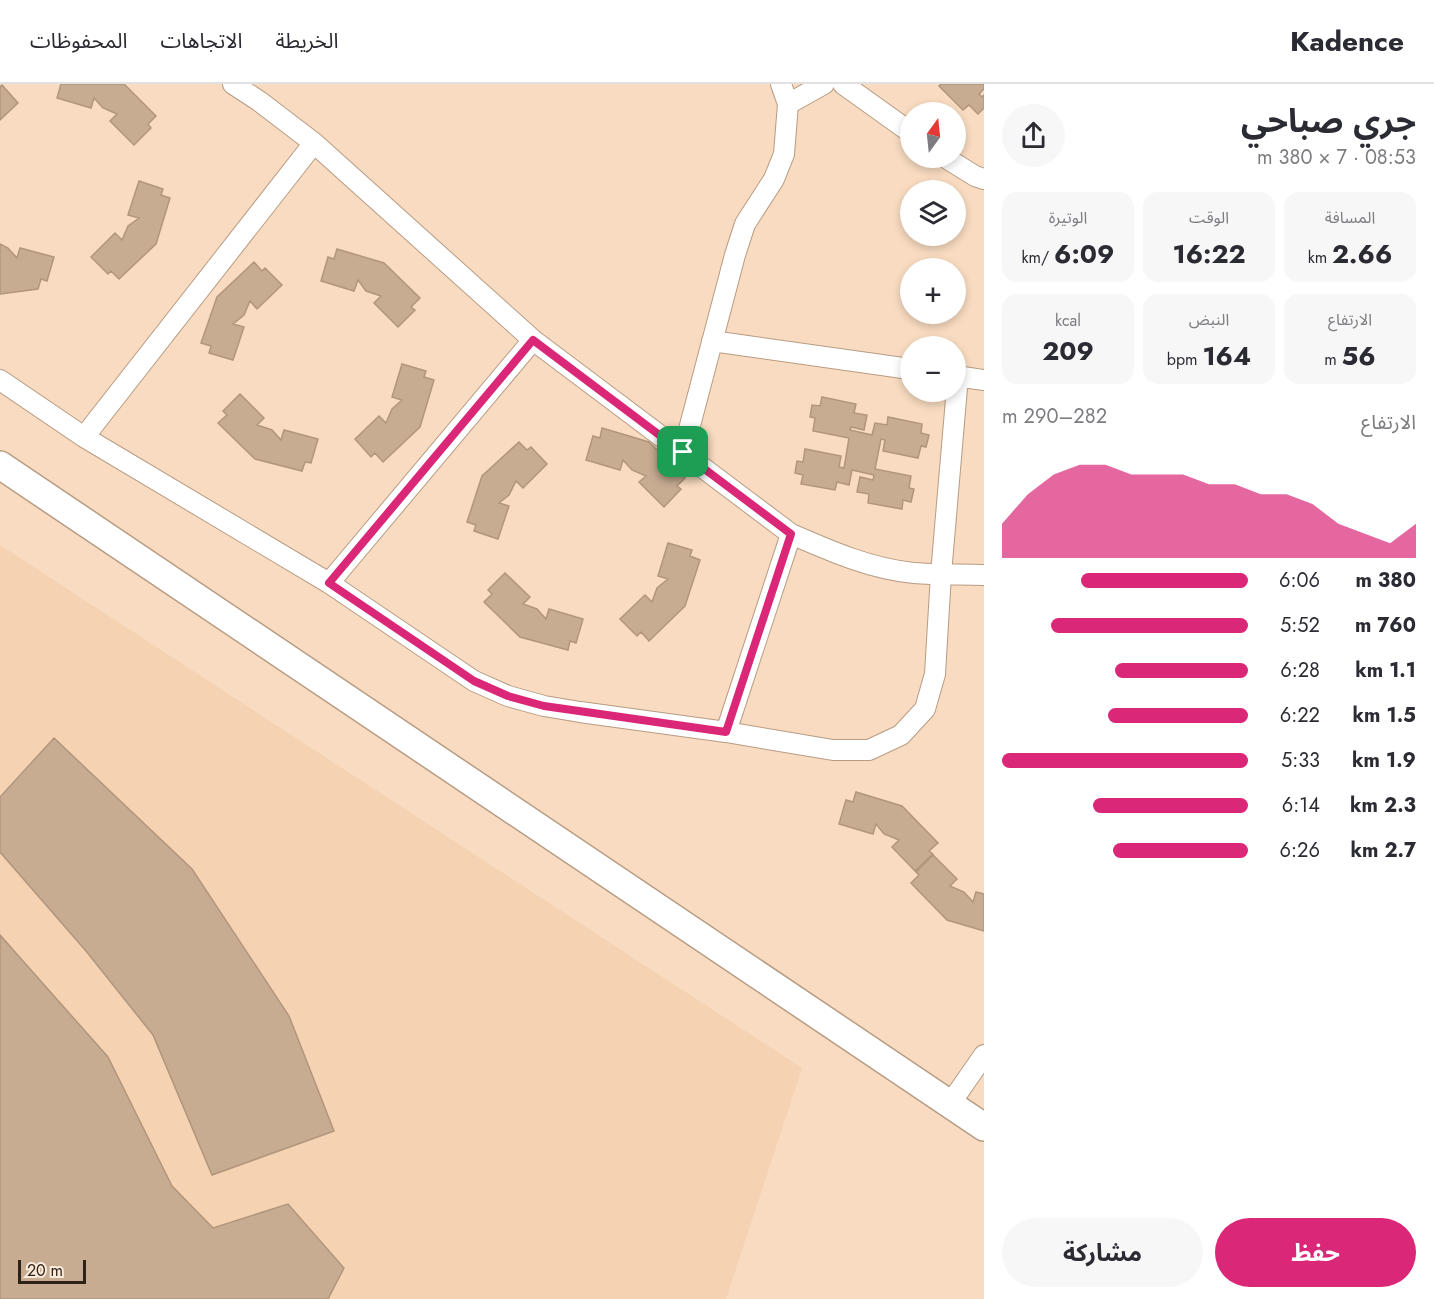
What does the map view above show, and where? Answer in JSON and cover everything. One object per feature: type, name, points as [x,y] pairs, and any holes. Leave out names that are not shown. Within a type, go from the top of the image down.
[{"type":"main road","points":[[0,465],[984,1127]]},
{"type":"street","points":[[233,84],[314,143],[533,340],[791,534],[833,552],[871,564],[913,573],[984,575]]},
{"type":"street","points":[[683,452],[745,224],[774,179],[784,154],[788,104],[782,84]]},
{"type":"street","points":[[788,104],[824,84]]},
{"type":"street","points":[[843,84],[900,125]]},
{"type":"street","points":[[84,437],[314,143]]},
{"type":"street","points":[[961,168],[975,177],[984,178]]},
{"type":"street","points":[[329,583],[533,340]]},
{"type":"street","points":[[712,341],[900,368]]},
{"type":"street","points":[[966,377],[984,380]]},
{"type":"street","points":[[0,380],[84,437],[329,583],[474,681],[508,696],[544,706],[833,750],[869,750],[901,735],[925,708],[934,674],[955,402]]},
{"type":"street","points":[[726,732],[791,534]]},
{"type":"street","points":[[950,1104],[984,1055]]},
{"type":"shaded area","points":[[0,545],[802,1068],[726,1299],[0,1299]]},
{"type":"building","points":[[61,84],[124,84],[156,116],[148,124],[151,128],[134,145],[110,121],[117,114],[103,108],[94,98],[91,108],[57,98]]},
{"type":"building","points":[[941,84],[984,84],[984,89],[979,94],[982,97],[984,95],[984,108],[978,114],[969,105],[966,108],[966,102],[955,102],[939,86]]},
{"type":"building","points":[[2,85],[18,103],[0,120],[0,87]]},
{"type":"building","points":[[139,181],[163,189],[161,195],[170,198],[156,244],[119,279],[111,271],[108,274],[91,257],[115,233],[122,240],[128,226],[139,218],[128,215]]},
{"type":"building","points":[[0,244],[8,248],[17,258],[20,248],[54,257],[47,281],[41,279],[38,289],[0,294]]},
{"type":"building","points":[[337,249],[384,263],[420,298],[411,307],[415,310],[398,327],[374,303],[381,296],[366,291],[358,280],[354,291],[321,281],[328,257],[334,259]]},
{"type":"building","points":[[254,262],[262,271],[265,268],[282,285],[257,309],[250,301],[244,315],[233,324],[244,327],[233,360],[209,353],[211,346],[201,343],[217,297]]},
{"type":"building","points":[[402,364],[426,371],[424,377],[434,380],[420,427],[383,462],[375,453],[371,457],[355,439],[379,416],[386,423],[392,409],[402,400],[392,397]]},
{"type":"building","points":[[240,394],[264,418],[257,425],[272,430],[281,440],[284,430],[318,439],[311,463],[305,462],[302,471],[255,459],[218,423],[227,415],[223,411]]},
{"type":"building","points":[[822,397],[856,404],[854,413],[867,415],[864,430],[851,427],[850,430],[872,435],[875,423],[887,425],[888,417],[922,424],[921,433],[929,435],[926,447],[921,446],[918,458],[883,451],[885,440],[881,439],[875,469],[911,476],[909,488],[914,489],[911,502],[903,500],[902,509],[868,503],[869,494],[857,492],[860,477],[873,480],[874,475],[852,470],[849,485],[837,482],[835,490],[801,484],[803,475],[795,473],[797,461],[803,462],[805,449],[841,456],[839,467],[844,468],[849,438],[813,431],[815,418],[810,417],[812,405],[820,406]]},
{"type":"building","points":[[602,428],[649,442],[685,478],[677,486],[681,489],[664,507],[639,482],[646,476],[632,470],[623,460],[620,470],[586,460],[593,436],[600,438]]},
{"type":"building","points":[[519,442],[527,450],[531,447],[547,464],[523,488],[516,481],[509,495],[499,503],[509,506],[498,539],[474,531],[476,525],[467,522],[482,476]]},
{"type":"building","points":[[668,543],[692,550],[690,556],[700,560],[685,606],[649,641],[641,632],[637,636],[620,619],[645,595],[652,602],[657,588],[668,579],[658,576]]},
{"type":"building","points":[[505,573],[530,597],[523,604],[537,609],[546,619],[549,609],[583,619],[576,643],[570,641],[568,650],[520,637],[484,602],[492,594],[488,590]]},
{"type":"building","points":[[54,738],[192,869],[289,1016],[334,1131],[212,1175],[153,1035],[86,951],[0,852],[0,797]]},
{"type":"building","points":[[856,792],[902,806],[938,843],[929,851],[933,854],[915,871],[892,847],[899,840],[884,834],[876,824],[873,834],[839,824],[846,800],[853,802]]},
{"type":"building","points":[[933,855],[957,879],[950,886],[964,892],[973,902],[976,892],[984,894],[984,931],[947,920],[911,883],[919,875],[916,872]]},
{"type":"building","points":[[0,935],[108,1057],[172,1186],[213,1228],[288,1204],[344,1268],[328,1299],[0,1299]]},
{"type":"route","points":[[533,340],[683,452],[791,534],[726,732],[580,712],[544,706],[508,696],[474,681],[329,583],[533,340]]}]
